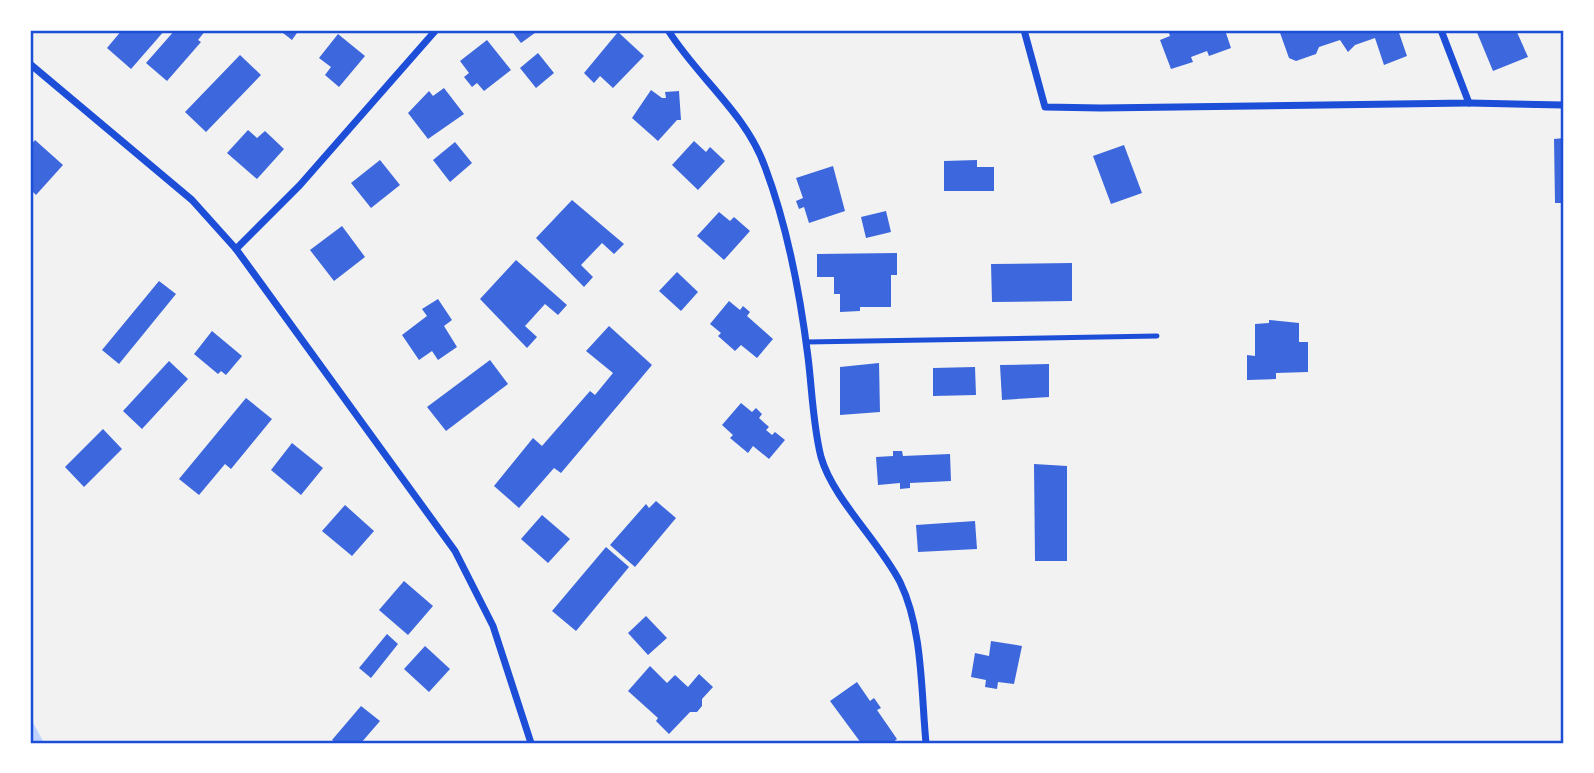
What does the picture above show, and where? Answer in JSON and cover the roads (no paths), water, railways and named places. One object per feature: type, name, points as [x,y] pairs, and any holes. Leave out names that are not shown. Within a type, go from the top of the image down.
[{"type":"street","points":[[236,248],[300,186],[436,30]]},
{"type":"street","points":[[668,30],[681,52],[726,100],[765,165],[799,290],[821,457],[834,486],[901,584],[910,612],[926,743]]},
{"type":"street","points":[[1024,30],[1045,107],[1469,103],[1564,105]]},
{"type":"street","points":[[1441,30],[1469,103]]},
{"type":"street","points":[[30,64],[192,200],[236,248],[455,551],[493,626],[531,743]]},
{"type":"lane","points":[[806,341],[1157,336]]},
{"type":"water","points":[[30,717],[44,743],[30,743]]}]
